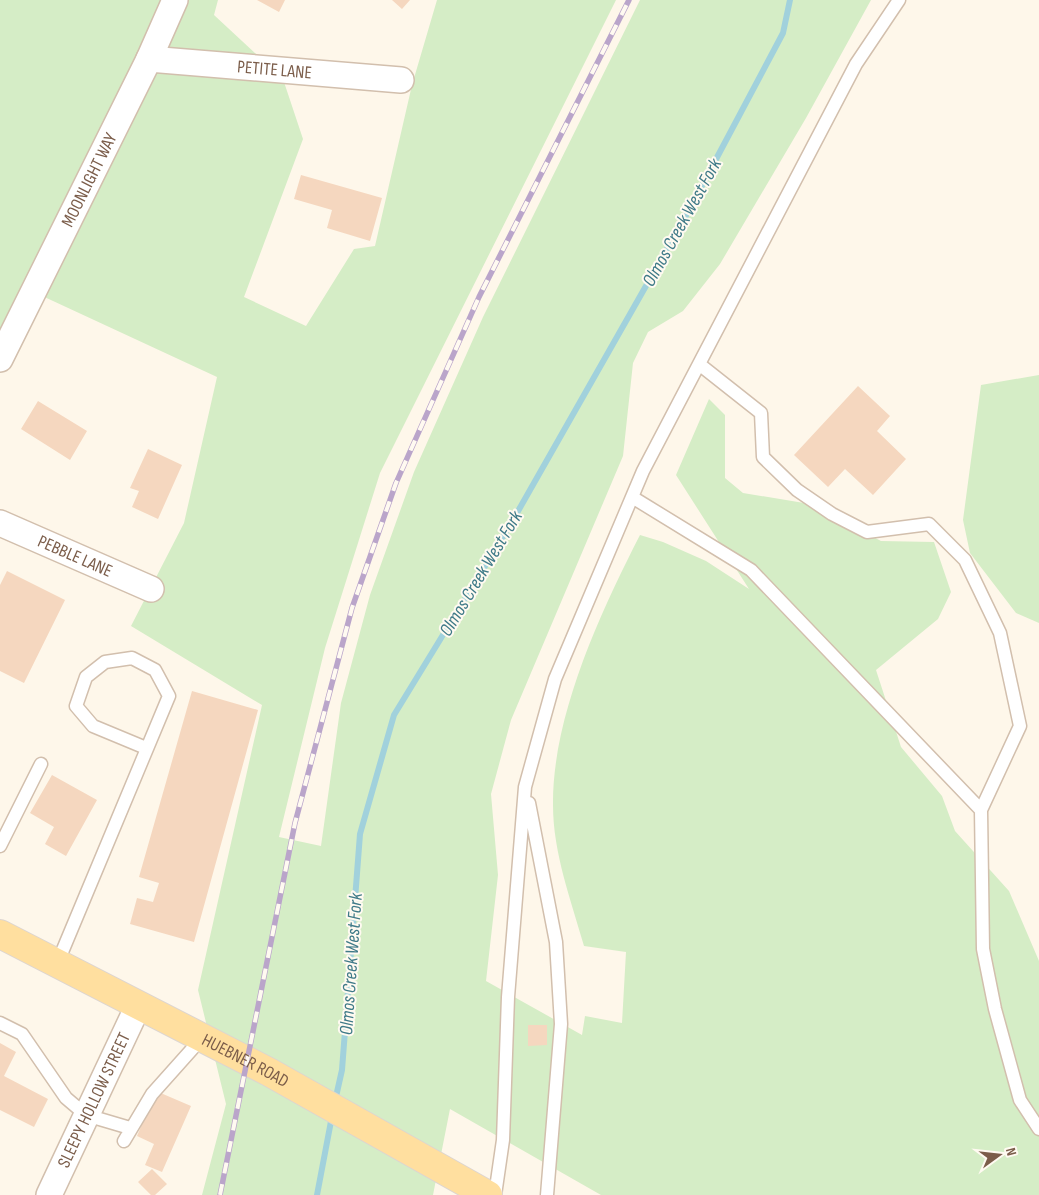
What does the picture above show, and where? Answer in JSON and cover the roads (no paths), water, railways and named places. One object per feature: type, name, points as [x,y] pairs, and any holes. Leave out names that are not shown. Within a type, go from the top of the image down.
[{"type":"main road","name":"HUEBNER ROAD","points":[[0,934],[269,1072],[488,1195]]},
{"type":"street","name":"MOONLIGHT WAY","points":[[0,359],[149,59],[175,0]]},
{"type":"street","name":"PETITE LANE","points":[[149,59],[400,80]]},
{"type":"street","name":"PEBBLE LANE","points":[[0,523],[151,589]]},
{"type":"street","name":"SLEEPY HOLLOW STREET","points":[[49,1195],[138,1006]]},
{"type":"lane","points":[[495,1195],[502,1140],[508,997],[525,787],[555,679],[642,471],[856,64],[898,0]]},
{"type":"lane","points":[[699,364],[761,413],[763,457],[797,490],[832,514],[867,532],[929,524],[965,560],[1000,633],[1020,726],[981,810],[983,949],[994,1009],[1020,1100],[1039,1129]]},
{"type":"lane","points":[[632,497],[751,570],[981,810]]},
{"type":"lane","points":[[57,964],[169,696],[155,670],[132,658],[105,662],[86,677],[76,706],[93,726],[146,748]]},
{"type":"lane","points":[[0,846],[41,764]]},
{"type":"lane","points":[[525,787],[556,942],[561,1024],[548,1195]]},
{"type":"lane","points":[[0,1023],[22,1034],[66,1098],[86,1115],[130,1128]]},
{"type":"lane","points":[[124,1140],[152,1094],[202,1038]]},
{"type":"waterway","name":"Olmos Creek West Fork","points":[[335,1101],[342,1070],[360,834],[394,715],[509,527],[688,212],[783,33],[790,0]]},
{"type":"waterway","name":"Olmos Creek West Fork","points":[[317,1195],[332,1116]]},
{"type":"railway","points":[[220,1195],[295,823],[352,608],[396,483],[479,297],[629,0]]}]
